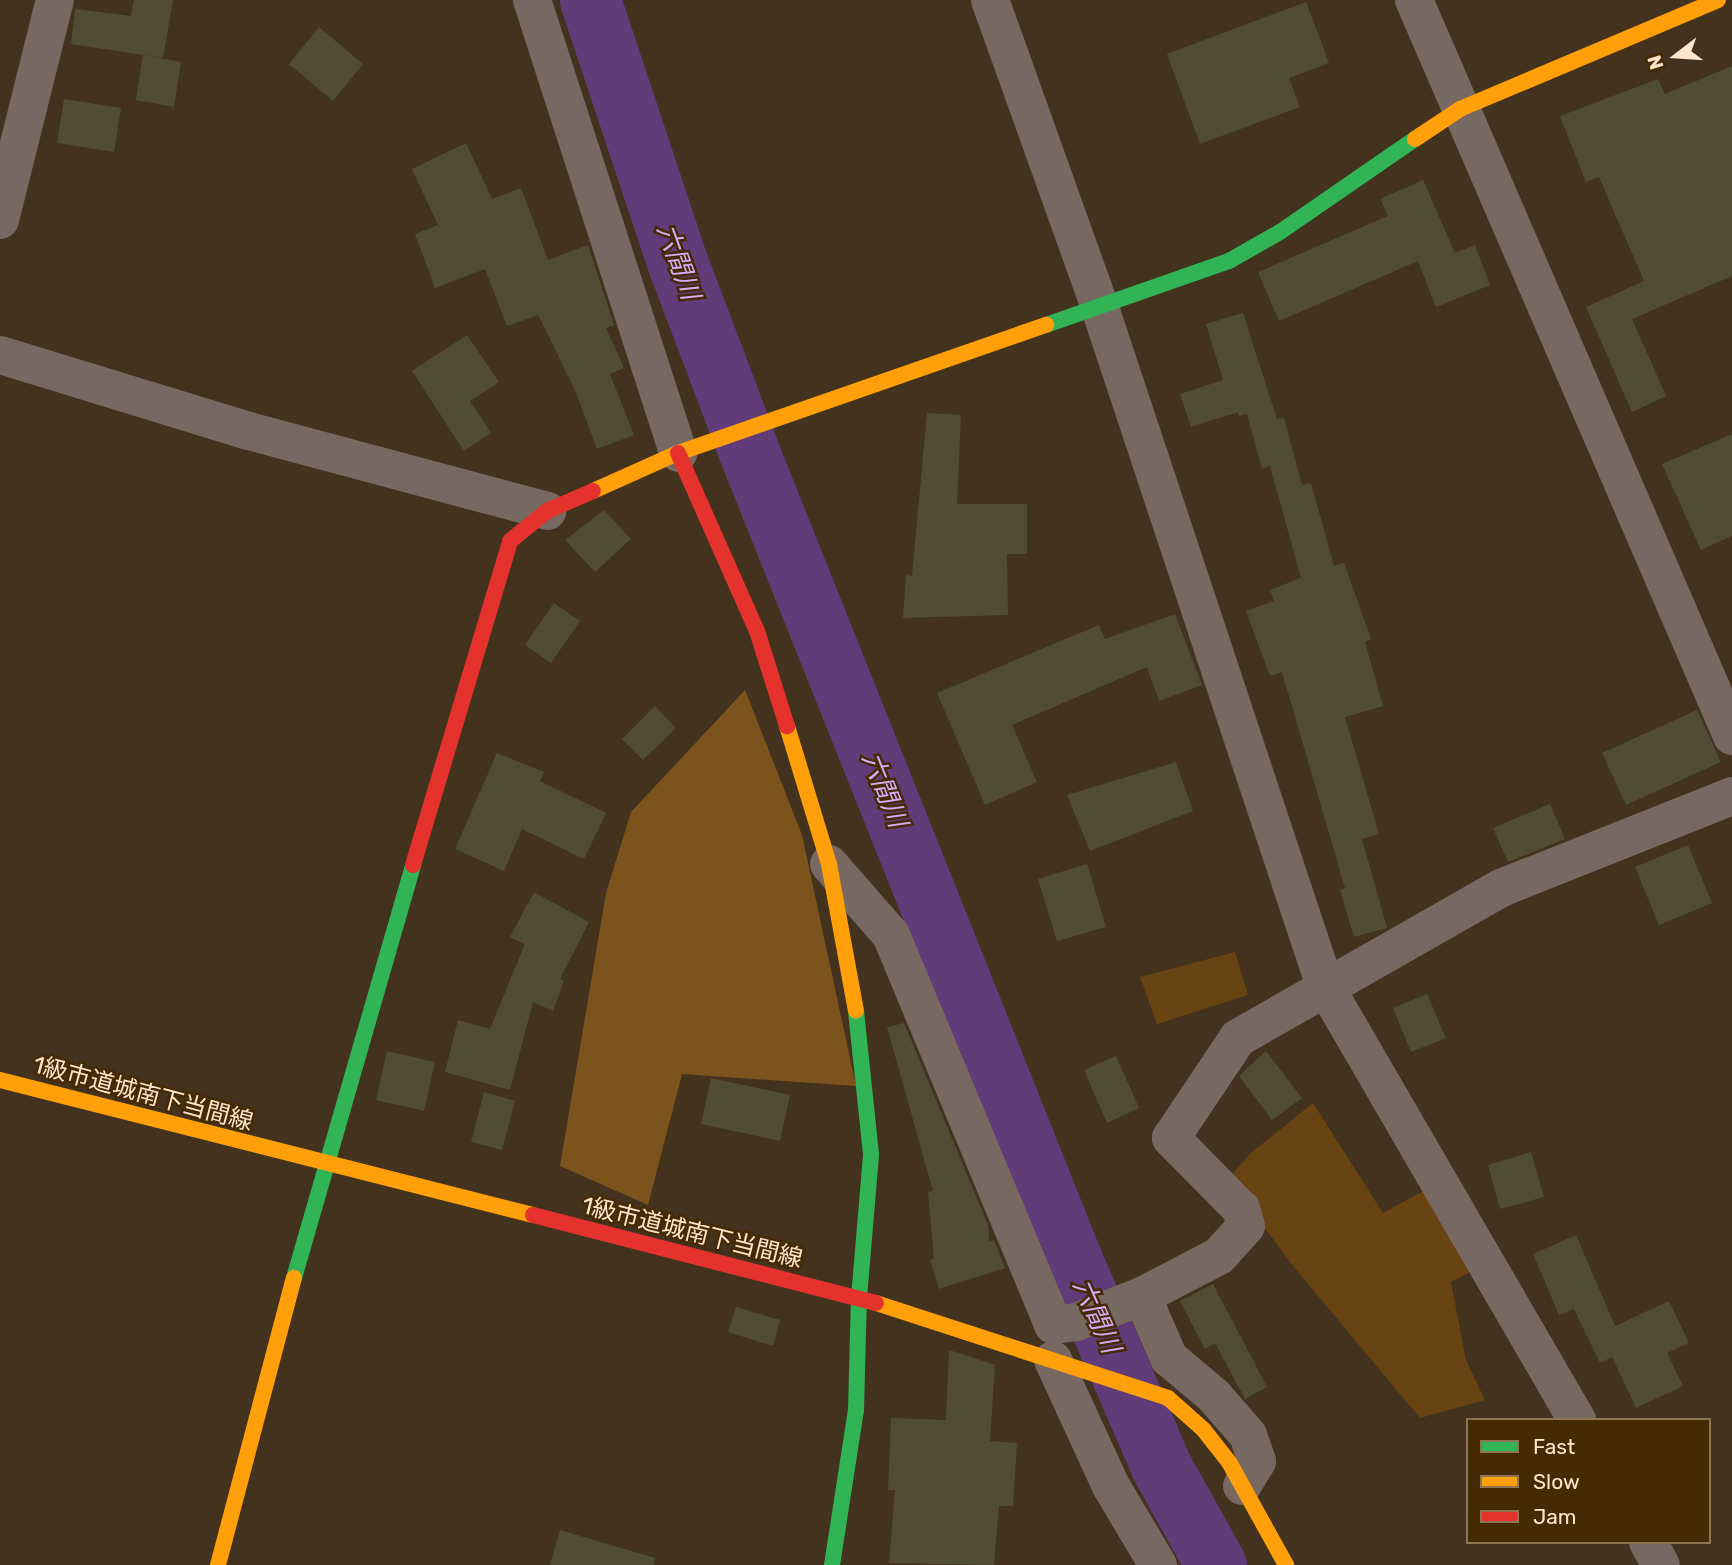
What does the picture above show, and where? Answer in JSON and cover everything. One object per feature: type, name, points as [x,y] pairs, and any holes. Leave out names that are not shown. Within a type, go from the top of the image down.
[{"type":"street","points":[[0,220],[55,0]]},
{"type":"street","points":[[532,0],[687,450],[757,631],[829,864],[856,1008],[871,1154],[859,1298],[856,1410],[832,1565]]},
{"type":"street","points":[[990,0],[1099,304],[1325,986],[1576,1418]]},
{"type":"street","points":[[1413,0],[1732,736]]},
{"type":"street","points":[[218,1565],[324,1164],[510,541],[547,511],[687,450],[1099,304],[1229,261],[1280,232],[1460,109],[1718,0]]},
{"type":"street","points":[[0,355],[249,431],[547,511]]},
{"type":"street","points":[[829,864],[891,935],[1053,1325],[1076,1322],[1129,1302],[1219,1256],[1246,1226],[1241,1209],[1171,1138],[1237,1038],[1501,888],[1732,796]]},
{"type":"street","name":"1級市道城南下当間線","points":[[0,1080],[859,1298],[1168,1398],[1203,1429],[1242,1486],[1286,1565]]},
{"type":"street","points":[[1129,1302],[1169,1358],[1214,1396],[1248,1435],[1257,1461],[1242,1486]]},
{"type":"street","points":[[1063,1363],[1111,1486],[1158,1565]]},
{"type":"street","points":[[1649,1544],[1661,1565]]},
{"type":"shaded area","points":[[745,690],[802,835],[856,1086],[682,1074],[648,1205],[560,1166],[606,893],[631,812]]},
{"type":"shaded area","points":[[1235,952],[1248,995],[1157,1024],[1140,977]]},
{"type":"shaded area","points":[[1313,1103],[1383,1213],[1429,1188],[1476,1269],[1451,1282],[1466,1360],[1485,1400],[1420,1418],[1294,1267],[1228,1179],[1251,1153]]},
{"type":"building","points":[[134,0],[173,0],[163,58],[71,44],[75,9],[131,16]]},
{"type":"building","points":[[1306,2],[1329,63],[1289,78],[1300,107],[1200,144],[1167,54]]},
{"type":"building","points":[[319,27],[363,64],[333,101],[289,64]]},
{"type":"building","points":[[143,55],[181,62],[174,107],[136,100]]},
{"type":"building","points":[[1732,66],[1732,276],[1632,319],[1666,396],[1632,412],[1586,307],[1644,281],[1599,177],[1586,182],[1560,116],[1658,79],[1665,94]]},
{"type":"building","points":[[64,99],[121,108],[114,152],[57,143]]},
{"type":"building","points":[[466,143],[492,199],[521,188],[548,260],[588,245],[614,325],[606,328],[624,368],[610,374],[634,435],[597,449],[575,390],[538,315],[507,326],[485,269],[435,288],[415,234],[438,225],[412,169]]},
{"type":"building","points":[[1423,180],[1455,253],[1475,245],[1490,285],[1436,307],[1418,261],[1279,321],[1258,272],[1388,216],[1380,199]]},
{"type":"building","points":[[1243,313],[1277,419],[1284,418],[1302,485],[1311,483],[1334,566],[1344,563],[1371,639],[1365,642],[1383,706],[1345,717],[1379,834],[1362,839],[1387,928],[1354,937],[1340,890],[1345,888],[1282,672],[1270,676],[1246,611],[1274,601],[1270,590],[1301,578],[1270,466],[1262,469],[1247,414],[1239,416],[1238,412],[1191,427],[1180,394],[1223,380],[1206,324]]},
{"type":"building","points":[[467,335],[499,382],[470,401],[491,433],[464,451],[412,371]]},
{"type":"building","points":[[927,413],[961,415],[957,504],[1027,504],[1027,554],[1007,554],[1008,615],[903,618],[906,575],[912,576]]},
{"type":"building","points":[[1732,434],[1732,536],[1701,550],[1662,464]]},
{"type":"building","points":[[604,510],[631,539],[595,572],[565,540]]},
{"type":"building","points":[[554,603],[580,621],[551,663],[525,645]]},
{"type":"building","points":[[1175,614],[1202,685],[1159,701],[1147,667],[1012,725],[1037,782],[985,805],[937,693],[1099,625],[1105,639]]},
{"type":"building","points":[[655,706],[676,728],[643,760],[622,739]]},
{"type":"building","points":[[1697,710],[1721,762],[1626,805],[1602,753]]},
{"type":"building","points":[[497,753],[544,772],[540,781],[606,813],[584,859],[522,829],[504,871],[455,849]]},
{"type":"building","points":[[1176,762],[1193,811],[1090,851],[1067,795]]},
{"type":"building","points":[[1550,804],[1565,839],[1508,862],[1493,828]]},
{"type":"building","points":[[1688,845],[1712,903],[1659,925],[1635,867]]},
{"type":"building","points":[[1087,864],[1106,927],[1057,941],[1038,879]]},
{"type":"building","points":[[534,892],[589,922],[560,979],[564,981],[553,1011],[533,1002],[510,1090],[445,1072],[458,1020],[490,1029],[525,944],[510,937]]},
{"type":"building","points":[[1427,994],[1446,1038],[1411,1052],[1393,1008]]},
{"type":"building","points":[[904,1023],[988,1225],[989,1242],[994,1240],[1005,1268],[939,1289],[930,1260],[934,1259],[928,1192],[933,1191],[887,1027]]},
{"type":"building","points":[[387,1051],[435,1062],[424,1111],[376,1100]]},
{"type":"building","points":[[1266,1051],[1302,1098],[1272,1120],[1239,1076]]},
{"type":"building","points":[[1116,1056],[1139,1108],[1107,1123],[1084,1070]]},
{"type":"building","points":[[711,1078],[790,1095],[780,1141],[701,1124]]},
{"type":"building","points":[[484,1092],[515,1101],[502,1150],[471,1142]]},
{"type":"building","points":[[1531,1152],[1544,1197],[1500,1209],[1488,1165]]},
{"type":"building","points":[[1576,1235],[1615,1326],[1669,1301],[1689,1343],[1667,1353],[1683,1386],[1636,1408],[1612,1357],[1600,1363],[1574,1309],[1559,1315],[1533,1254]]},
{"type":"building","points":[[1213,1284],[1267,1387],[1245,1399],[1215,1343],[1205,1349],[1180,1301]]},
{"type":"building","points":[[736,1307],[780,1320],[773,1346],[728,1332]]},
{"type":"building","points":[[949,1350],[995,1365],[990,1441],[1017,1443],[1013,1506],[999,1506],[994,1565],[889,1563],[895,1490],[888,1490],[891,1418],[946,1420]]},
{"type":"building","points":[[560,1530],[655,1558],[654,1565],[550,1565]]},
{"type":"waterway","name":"六間川","points":[[590,0],[678,264],[749,452],[1071,1258],[1162,1468],[1216,1565]]},
{"type":"traffic: fast","points":[[1046,325],[1229,261],[1280,232],[1415,139]]},
{"type":"traffic: fast","points":[[294,1278],[413,865]]},
{"type":"traffic: fast","points":[[832,1565],[856,1410],[859,1298],[871,1154],[856,1011]]},
{"type":"traffic: slow","points":[[1415,139],[1460,109],[1718,0]]},
{"type":"traffic: slow","points":[[593,491],[678,453],[1046,325]]},
{"type":"traffic: slow","points":[[787,726],[829,864],[856,1011]]},
{"type":"traffic: slow","points":[[0,1080],[533,1215]]},
{"type":"traffic: slow","points":[[218,1565],[294,1278]]},
{"type":"traffic: slow","points":[[876,1303],[1168,1398],[1203,1429],[1229,1462],[1286,1565]]},
{"type":"traffic: jam","points":[[678,453],[757,631],[787,726]]},
{"type":"traffic: jam","points":[[413,865],[510,541],[547,511],[593,491]]},
{"type":"traffic: jam","points":[[533,1215],[876,1303]]}]
